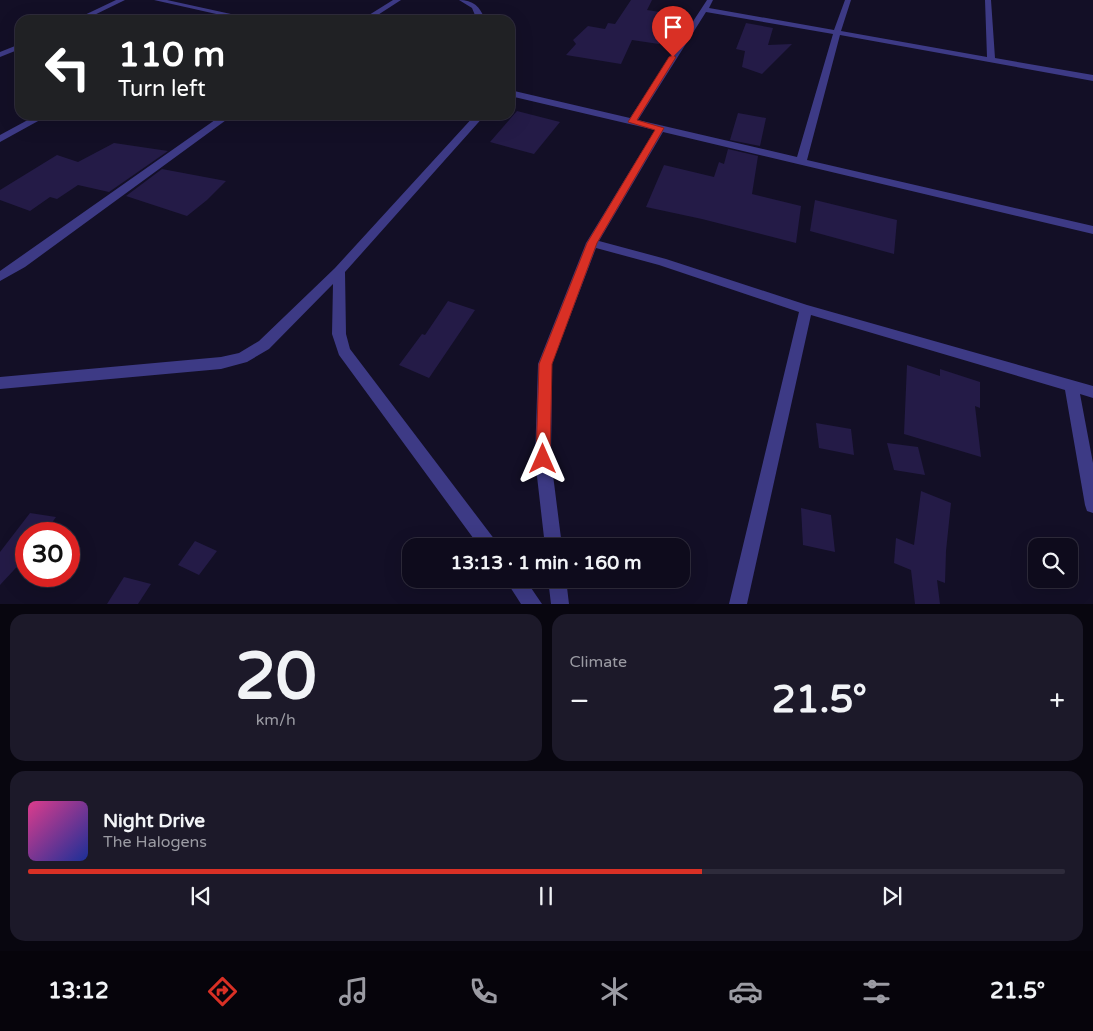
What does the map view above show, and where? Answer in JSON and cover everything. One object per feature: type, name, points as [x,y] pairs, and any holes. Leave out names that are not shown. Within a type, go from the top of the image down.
[{"type":"street","points":[[89,15],[122,0]]},
{"type":"street","points":[[157,0],[232,15]]},
{"type":"street","points":[[195,8],[209,0]]},
{"type":"street","points":[[373,15],[398,0]]},
{"type":"street","points":[[462,0],[474,5],[480,15]]},
{"type":"street","points":[[632,122],[710,0]]},
{"type":"street","points":[[802,162],[837,32],[848,0]]},
{"type":"street","points":[[988,0],[991,58]]},
{"type":"street","points":[[703,9],[991,58],[1093,78]]},
{"type":"street","points":[[0,55],[15,48]]},
{"type":"street","points":[[515,94],[1093,230]]},
{"type":"street","points":[[0,139],[35,120]]},
{"type":"street","points":[[0,277],[21,264],[221,120]]},
{"type":"street","points":[[0,383],[222,363],[242,358],[264,345],[339,271],[475,120]]},
{"type":"street","points":[[553,538],[543,459],[545,364],[592,243],[660,128]]},
{"type":"street","points":[[592,243],[662,262],[806,309],[1093,392]]},
{"type":"street","points":[[339,271],[339,334],[344,352],[483,538]]},
{"type":"street","points":[[738,604],[806,309]]},
{"type":"street","points":[[1071,386],[1093,505]]},
{"type":"street","points":[[520,588],[532,604]]},
{"type":"street","points":[[558,588],[560,604]]},
{"type":"building","points":[[631,0],[652,0],[647,10],[673,14],[659,44],[632,40],[621,64],[566,55],[576,44],[573,40],[588,26],[605,29],[608,23],[615,24]]},
{"type":"building","points":[[746,23],[773,28],[768,45],[792,44],[762,74],[742,67],[745,51],[736,49]]},
{"type":"building","points":[[517,111],[560,122],[534,154],[490,142],[509,120],[515,120]]},
{"type":"building","points":[[738,113],[766,118],[760,146],[730,140]]},
{"type":"building","points":[[114,143],[168,151],[109,192],[78,185],[57,199],[50,197],[30,211],[0,200],[0,190],[57,155],[78,162]]},
{"type":"building","points":[[728,149],[758,156],[752,194],[801,206],[796,243],[646,207],[664,165],[714,177],[719,162],[724,164]]},
{"type":"building","points":[[162,169],[226,181],[187,216],[126,196]]},
{"type":"building","points":[[815,200],[897,220],[894,254],[810,231]]},
{"type":"building","points":[[448,301],[475,310],[429,378],[399,365],[422,334],[425,335]]},
{"type":"building","points":[[907,365],[940,376],[940,369],[980,382],[980,408],[975,406],[981,457],[904,434]]},
{"type":"building","points":[[816,423],[851,429],[854,455],[819,448]]},
{"type":"building","points":[[887,443],[918,447],[925,475],[894,470]]},
{"type":"building","points":[[921,491],[951,503],[945,583],[937,580],[940,604],[915,604],[911,570],[894,563],[896,538],[914,545]]},
{"type":"building","points":[[801,508],[831,515],[835,552],[803,545]]},
{"type":"building","points":[[30,513],[56,517],[52,522],[23,522]]},
{"type":"building","points":[[15,532],[15,569],[0,585],[0,552]]},
{"type":"building","points":[[195,541],[217,551],[199,575],[178,565]]},
{"type":"building","points":[[124,577],[151,584],[138,604],[107,604]]},
{"type":"route","points":[[543,459],[545,364],[592,243],[660,128],[632,122],[673,57]]}]
